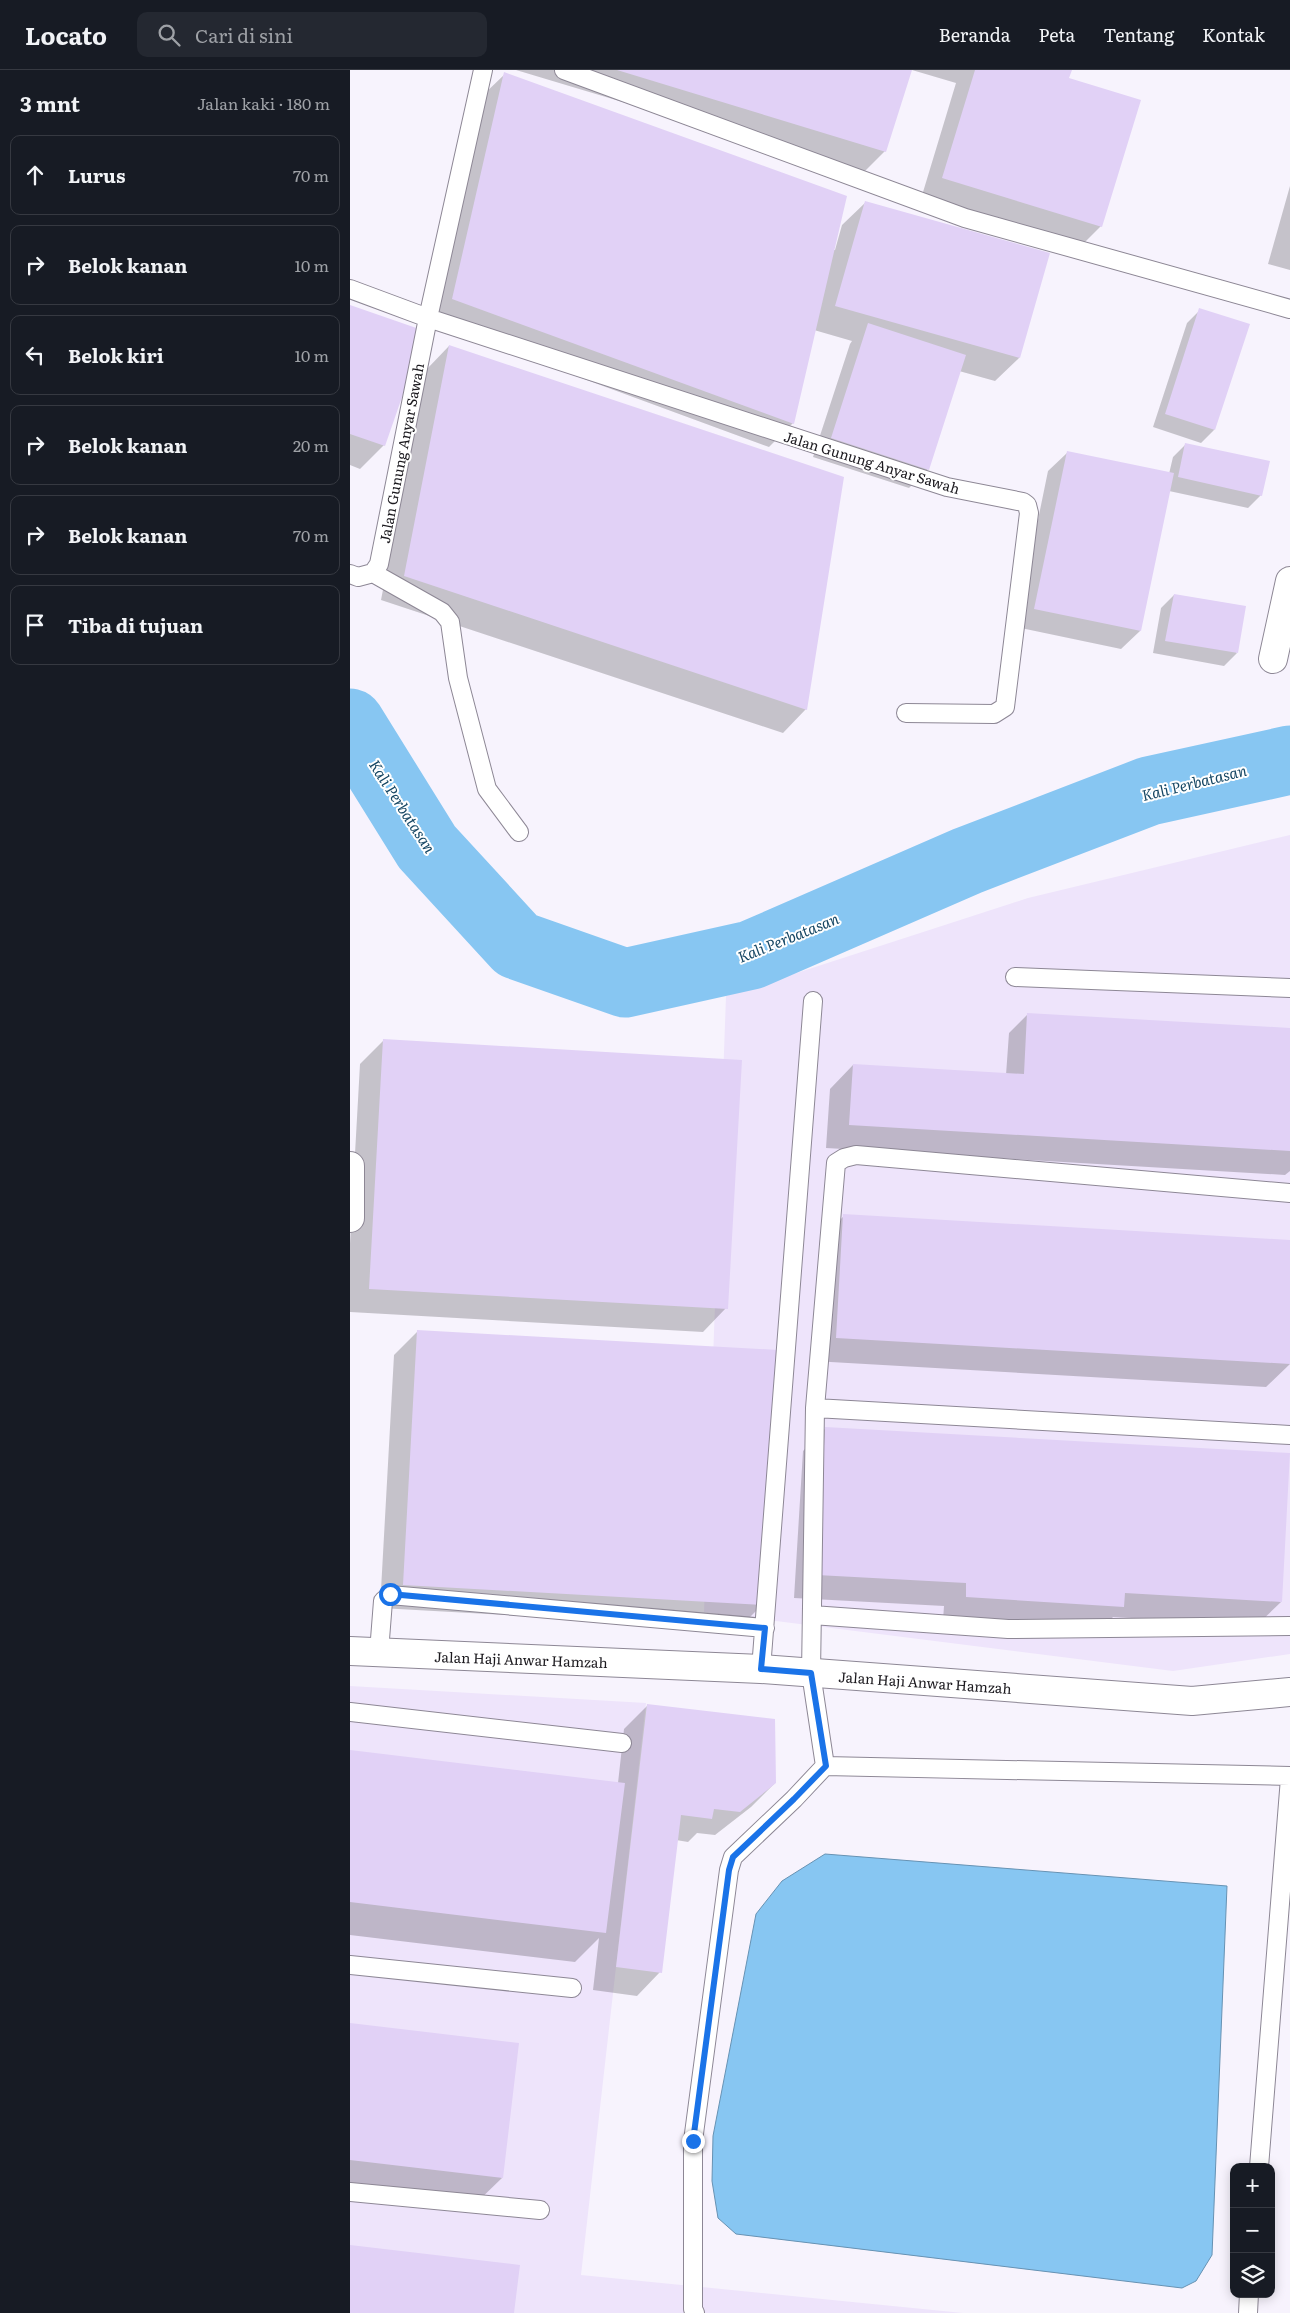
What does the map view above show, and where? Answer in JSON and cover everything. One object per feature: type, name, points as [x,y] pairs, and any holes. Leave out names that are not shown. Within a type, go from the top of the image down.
[{"type":"street","points":[[1273,659],[1290,581]]},
{"type":"street","points":[[350,1166],[350,1218]]},
{"type":"street","name":"Jalan Haji Anwar Hamzah","points":[[350,1651],[761,1669],[1192,1701],[1290,1692]]},
{"type":"lane","name":"Jalan Gunung Anyar Sawah","points":[[360,575],[378,564],[428,318],[483,70]]},
{"type":"lane","points":[[564,70],[965,218],[1290,309]]},
{"type":"lane","name":"Jalan Gunung Anyar Sawah","points":[[350,289],[428,318],[947,487],[1023,502],[1027,505],[1029,513],[1005,708],[994,714],[906,713]]},
{"type":"lane","points":[[360,575],[442,612],[450,622],[458,678],[487,789],[519,832]]},
{"type":"lane","points":[[1015,977],[1290,988]]},
{"type":"lane","points":[[761,1669],[813,1001]]},
{"type":"lane","points":[[826,1766],[811,1673],[815,1408],[836,1163],[844,1158],[856,1155],[1290,1193]]},
{"type":"lane","points":[[815,1408],[1290,1435]]},
{"type":"lane","points":[[379,1652],[383,1601],[390,1594],[765,1628]]},
{"type":"lane","points":[[812,1615],[1008,1629],[1290,1626]]},
{"type":"lane","points":[[350,1712],[622,1743]]},
{"type":"lane","points":[[695,2313],[693,2309],[693,2141],[729,1870],[733,1857],[826,1766],[1290,1777],[1259,2163]]},
{"type":"lane","points":[[350,1965],[572,1988]]},
{"type":"lane","points":[[350,2192],[540,2210]]},
{"type":"lane","points":[[1248,2313],[1249,2298]]},
{"type":"shaded area","points":[[1290,835],[1290,1654],[1173,1671],[704,1612],[726,996],[1028,898]]},
{"type":"shaded area","points":[[350,1686],[646,1703],[581,2275],[963,2313],[350,2313]]},
{"type":"water","points":[[825,1854],[1227,1886],[1212,2255],[1196,2281],[1182,2288],[736,2234],[718,2218],[712,2181],[713,2136],[756,1914],[782,1881]]},
{"type":"building","points":[[617,70],[912,70],[886,152]]},
{"type":"building","points":[[975,70],[1072,70],[1069,78],[1141,100],[1102,227],[942,178]]},
{"type":"building","points":[[504,72],[847,196],[794,424],[452,299]]},
{"type":"building","points":[[865,201],[1050,253],[1020,358],[835,306]]},
{"type":"building","points":[[350,305],[425,331],[385,446],[350,434]]},
{"type":"building","points":[[1199,308],[1250,324],[1215,430],[1165,414]]},
{"type":"building","points":[[868,323],[966,355],[929,470],[831,438]]},
{"type":"building","points":[[449,345],[844,477],[807,710],[404,576]]},
{"type":"building","points":[[1185,443],[1270,461],[1262,496],[1178,477]]},
{"type":"building","points":[[1067,451],[1174,473],[1141,631],[1034,609]]},
{"type":"building","points":[[1174,594],[1246,606],[1238,653],[1165,641]]},
{"type":"building","points":[[1027,1013],[1290,1028],[1290,1151],[849,1125],[853,1064],[1024,1074]]},
{"type":"building","points":[[383,1039],[742,1060],[728,1309],[369,1289]]},
{"type":"building","points":[[843,1214],[1290,1240],[1290,1364],[836,1338]]},
{"type":"building","points":[[417,1330],[778,1350],[763,1605],[403,1585]]},
{"type":"building","points":[[825,1427],[1290,1453],[1282,1602],[1125,1593],[1124,1607],[966,1597],[966,1583],[817,1575]]},
{"type":"building","points":[[647,1704],[775,1719],[776,1783],[740,1812],[714,1809],[712,1819],[681,1815],[662,1973],[616,1967]]},
{"type":"building","points":[[350,1750],[625,1783],[606,1933],[350,1902]]},
{"type":"building","points":[[350,2023],[519,2043],[503,2178],[350,2160]]},
{"type":"building","points":[[350,2245],[520,2265],[514,2313],[350,2313]]},
{"type":"waterway","name":"Kali Perbatasan","points":[[350,723],[427,847],[517,945],[625,983],[751,955],[967,861],[1149,791],[1290,760]]},
{"type":"route","points":[[390,1594],[765,1628],[761,1669],[811,1673],[826,1766],[733,1857],[729,1870],[693,2141]]}]
